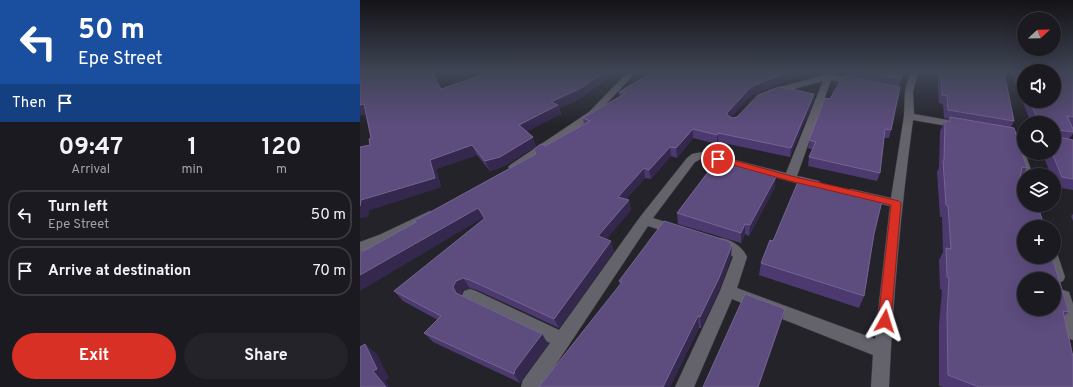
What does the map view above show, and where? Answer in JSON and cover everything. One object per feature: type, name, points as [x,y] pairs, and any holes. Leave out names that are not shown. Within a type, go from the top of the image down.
[{"type":"street","points":[[507,171],[592,114],[615,90]]},
{"type":"street","points":[[762,95],[778,90]]},
{"type":"street","points":[[790,178],[823,90]]},
{"type":"street","points":[[880,387],[882,350],[896,203],[909,116],[906,90]]},
{"type":"street","points":[[909,116],[969,127]]},
{"type":"street","points":[[992,131],[1017,137]]},
{"type":"street","points":[[530,387],[645,220],[691,160],[696,156],[703,155],[828,187]]},
{"type":"street","points":[[843,191],[896,203]]},
{"type":"street","points":[[360,247],[384,239],[441,210]]},
{"type":"street","points":[[645,220],[689,234]]},
{"type":"street","points":[[684,387],[728,291],[740,257],[734,248],[704,239]]},
{"type":"street","points":[[1054,264],[1073,332]]},
{"type":"street","points":[[728,291],[882,350]]},
{"type":"street","points":[[470,296],[563,340]]},
{"type":"building","points":[[360,90],[577,90],[551,102],[558,105],[519,125],[533,137],[500,157],[485,161],[472,145],[430,160],[435,178],[361,200],[360,206],[360,147],[370,145],[369,139],[371,138],[364,104],[360,105]]},
{"type":"building","points":[[622,90],[748,90],[727,113],[727,115],[732,118],[737,117],[758,95],[772,90],[795,90],[814,94],[791,148],[718,133],[717,135],[693,129],[676,148],[670,147],[649,170],[644,168],[618,197],[629,200],[598,236],[611,241],[554,319],[470,280],[463,278],[456,281],[453,287],[456,293],[542,334],[515,370],[514,374],[424,333],[441,316],[394,291],[485,218],[478,208],[360,275],[360,253],[416,222],[414,221],[536,154],[534,149],[541,144],[545,146],[590,121],[583,118],[626,93],[619,92]]},
{"type":"building","points":[[835,90],[899,90],[891,130],[885,129],[880,173],[809,157],[816,142],[809,140],[825,98],[830,99]]},
{"type":"building","points":[[942,90],[1008,90],[1014,121],[948,110],[947,96],[942,95]]},
{"type":"building","points":[[1061,90],[1073,90],[1073,117],[1067,116],[1073,132],[1061,130],[1061,116],[1036,116],[1033,108],[1061,108]]},
{"type":"building","points":[[950,117],[1014,128],[1017,137],[1017,160],[1024,160],[1027,168],[1017,168],[1017,212],[1040,212],[1042,220],[1017,220],[1017,264],[1054,264],[1057,272],[1017,272],[1017,316],[1061,316],[1061,286],[1069,312],[1063,311],[1073,357],[1073,387],[979,387],[948,375],[947,314],[949,278],[947,277],[946,248],[951,249],[943,161],[945,121],[950,122]]},
{"type":"building","points":[[1061,137],[1073,140],[1073,179],[1062,177],[1061,168],[1058,168],[1055,160],[1061,160]]},
{"type":"building","points":[[717,160],[776,177],[750,225],[745,224],[741,233],[677,213]]},
{"type":"building","points":[[800,177],[882,201],[874,234],[864,296],[761,263],[770,240],[773,241]]},
{"type":"building","points":[[664,221],[728,241],[732,245],[719,278],[700,317],[698,316],[663,387],[539,387],[622,282],[619,281]]},
{"type":"building","points":[[745,294],[785,309],[758,387],[703,387]]},
{"type":"building","points":[[365,344],[377,369],[373,371],[386,387],[360,387],[360,347]]},
{"type":"route","points":[[718,159],[896,203],[885,321]]}]
